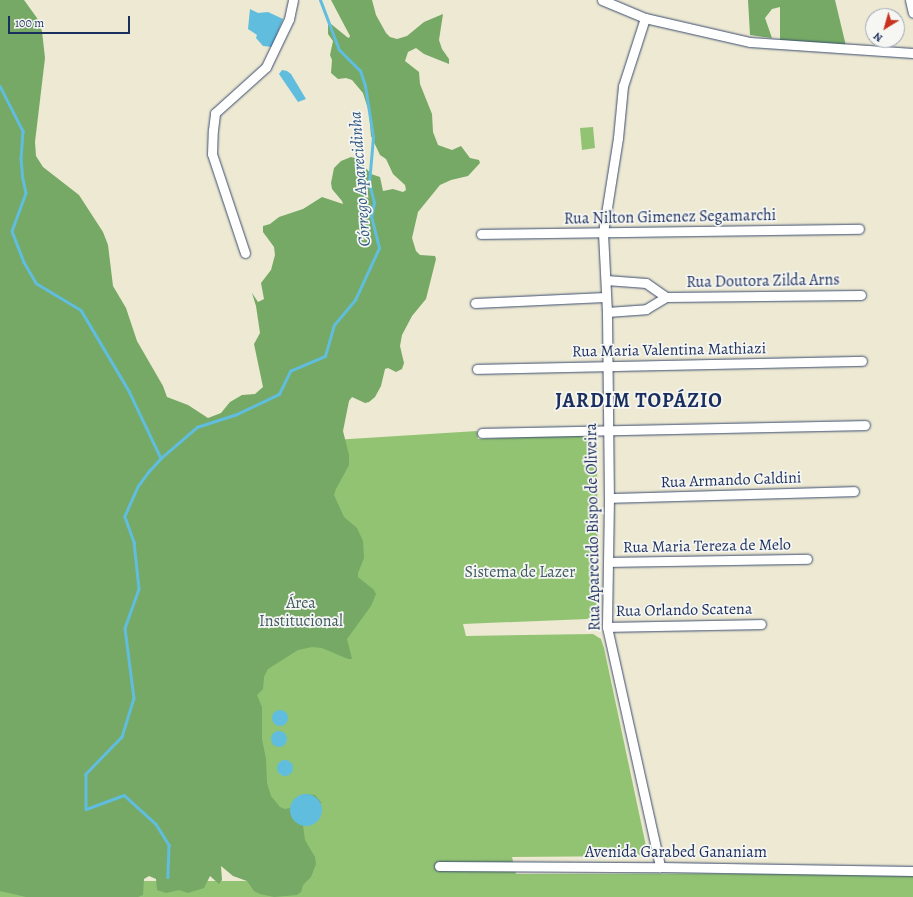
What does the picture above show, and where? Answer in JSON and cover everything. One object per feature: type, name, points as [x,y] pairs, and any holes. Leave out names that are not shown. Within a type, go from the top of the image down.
[{"type":"street","points":[[245,253],[212,154],[212,130],[215,113],[266,67],[289,19],[293,0]]},
{"type":"street","points":[[602,0],[645,18],[750,42],[913,54]]},
{"type":"street","points":[[910,0],[913,12]]},
{"type":"street","name":"Rua Aparecido Bispo de Oliveira","points":[[645,18],[623,86],[618,138],[603,233],[606,280],[608,366],[607,431],[609,562],[607,627],[660,867]]},
{"type":"street","name":"Rua Nilton Gimenez Segamarchi","points":[[481,234],[859,229]]},
{"type":"street","name":"Rua Doutora Zilda Arns","points":[[606,280],[646,283],[666,297]]},
{"type":"street","name":"Rua Doutora Zilda Arns","points":[[607,312],[646,309],[666,297],[861,295]]},
{"type":"street","points":[[475,303],[606,298]]},
{"type":"street","name":"Rua Maria Valentina Mathiazi","points":[[477,369],[862,361]]},
{"type":"street","points":[[482,433],[865,425]]},
{"type":"street","name":"Rua Armando Caldini","points":[[609,498],[854,491]]},
{"type":"street","name":"Rua Maria Tereza de Melo","points":[[609,562],[807,559]]},
{"type":"street","name":"Rua Orlando Scatena","points":[[607,627],[761,624]]},
{"type":"street","name":"Avenida Garabed Gananiam","points":[[439,866],[660,867],[913,871]]},
{"type":"green space","points":[[0,0],[24,0],[37,18],[42,31],[45,58],[35,142],[36,156],[43,167],[79,195],[103,232],[108,245],[113,286],[126,308],[137,341],[163,386],[167,397],[188,405],[208,418],[221,413],[230,402],[242,395],[255,394],[263,387],[254,344],[260,333],[256,306],[252,293],[258,302],[264,299],[261,283],[271,270],[275,255],[274,247],[263,232],[263,226],[270,224],[279,217],[303,209],[322,197],[343,204],[332,189],[331,183],[334,168],[341,161],[351,157],[358,159],[371,174],[380,177],[383,191],[393,189],[403,192],[406,190],[405,185],[393,174],[386,159],[380,155],[371,136],[369,112],[363,93],[352,80],[346,78],[338,79],[331,73],[332,60],[330,55],[333,41],[328,34],[328,25],[331,24],[349,38],[350,36],[331,0],[372,0],[376,15],[386,33],[390,37],[397,39],[407,36],[424,22],[443,14],[439,40],[442,49],[449,59],[449,64],[424,54],[416,48],[408,52],[405,61],[419,72],[420,84],[432,114],[433,132],[438,145],[452,150],[461,146],[470,158],[479,160],[480,163],[468,176],[451,180],[440,185],[418,212],[412,238],[416,251],[420,255],[435,256],[436,259],[426,299],[412,316],[402,335],[400,346],[404,363],[402,369],[396,372],[388,368],[385,369],[381,386],[375,397],[369,402],[365,403],[352,397],[349,401],[343,431],[349,455],[349,465],[334,495],[344,517],[357,528],[363,541],[364,558],[358,573],[358,577],[374,590],[376,594],[371,606],[347,639],[352,659],[348,659],[322,648],[312,647],[298,650],[268,669],[264,677],[263,689],[257,695],[262,707],[262,739],[266,759],[267,783],[271,796],[280,807],[285,809],[290,808],[299,797],[306,794],[315,795],[321,802],[318,813],[303,825],[305,840],[315,857],[316,864],[311,877],[303,885],[301,892],[297,895],[274,897],[260,894],[254,891],[247,881],[233,876],[221,866],[222,880],[219,884],[210,876],[204,888],[188,893],[179,890],[166,893],[157,890],[156,879],[149,876],[144,879],[143,895],[138,897],[26,897],[0,891]]},
{"type":"green space","points":[[748,0],[835,0],[846,46],[780,40],[780,7],[772,9],[765,18],[772,38],[750,35]]},
{"type":"green space","points":[[593,127],[595,148],[582,150],[580,128]]},
{"type":"green space","name":"Área Institucional","points":[[477,431],[478,439],[585,435],[593,439],[597,444],[598,609],[594,615],[587,619],[463,624],[466,636],[593,634],[601,639],[646,846],[641,855],[635,856],[512,857],[516,874],[913,873],[913,897],[0,897],[0,881],[252,881],[174,450]]},
{"type":"water","points":[[250,9],[258,13],[268,12],[283,19],[272,47],[263,46],[256,38],[257,35],[248,29]]},
{"type":"water","points":[[282,70],[291,74],[306,99],[298,102],[279,74]]},
{"type":"water","points":[[280,710],[287,715],[288,718],[283,725],[280,726],[273,721],[272,718],[277,711]]},
{"type":"water","points":[[279,731],[286,736],[287,739],[282,746],[279,747],[272,742],[271,739],[276,732]]},
{"type":"water","points":[[282,760],[288,760],[293,765],[291,774],[288,776],[282,776],[277,771],[277,765]]},
{"type":"water","points":[[303,794],[309,794],[319,801],[322,810],[321,816],[315,823],[309,826],[303,826],[293,819],[290,813],[290,807],[297,797]]},
{"type":"waterway","name":"Córrego Aparecidinha","points":[[124,517],[138,486],[149,471],[161,458],[197,427],[235,415],[279,394],[290,371],[325,356],[334,325],[355,300],[379,248],[371,217],[374,203],[369,183],[373,137],[365,86],[360,71],[339,50],[320,0]]},
{"type":"waterway","points":[[0,86],[23,131],[21,158],[26,193],[12,231],[24,262],[36,283],[81,310],[129,391],[161,458]]},
{"type":"waterway","name":"Córrego Aparecidinha","points":[[125,517],[134,542],[139,589],[125,628],[134,698],[122,737],[86,774],[86,809],[124,795],[156,824],[169,845],[168,877]]},
{"type":"district","name":"JARDIM TOPÁZIO","points":[[639,400]]},
{"type":"park label","name":"Sistema de Lazer","points":[[520,572]]}]
